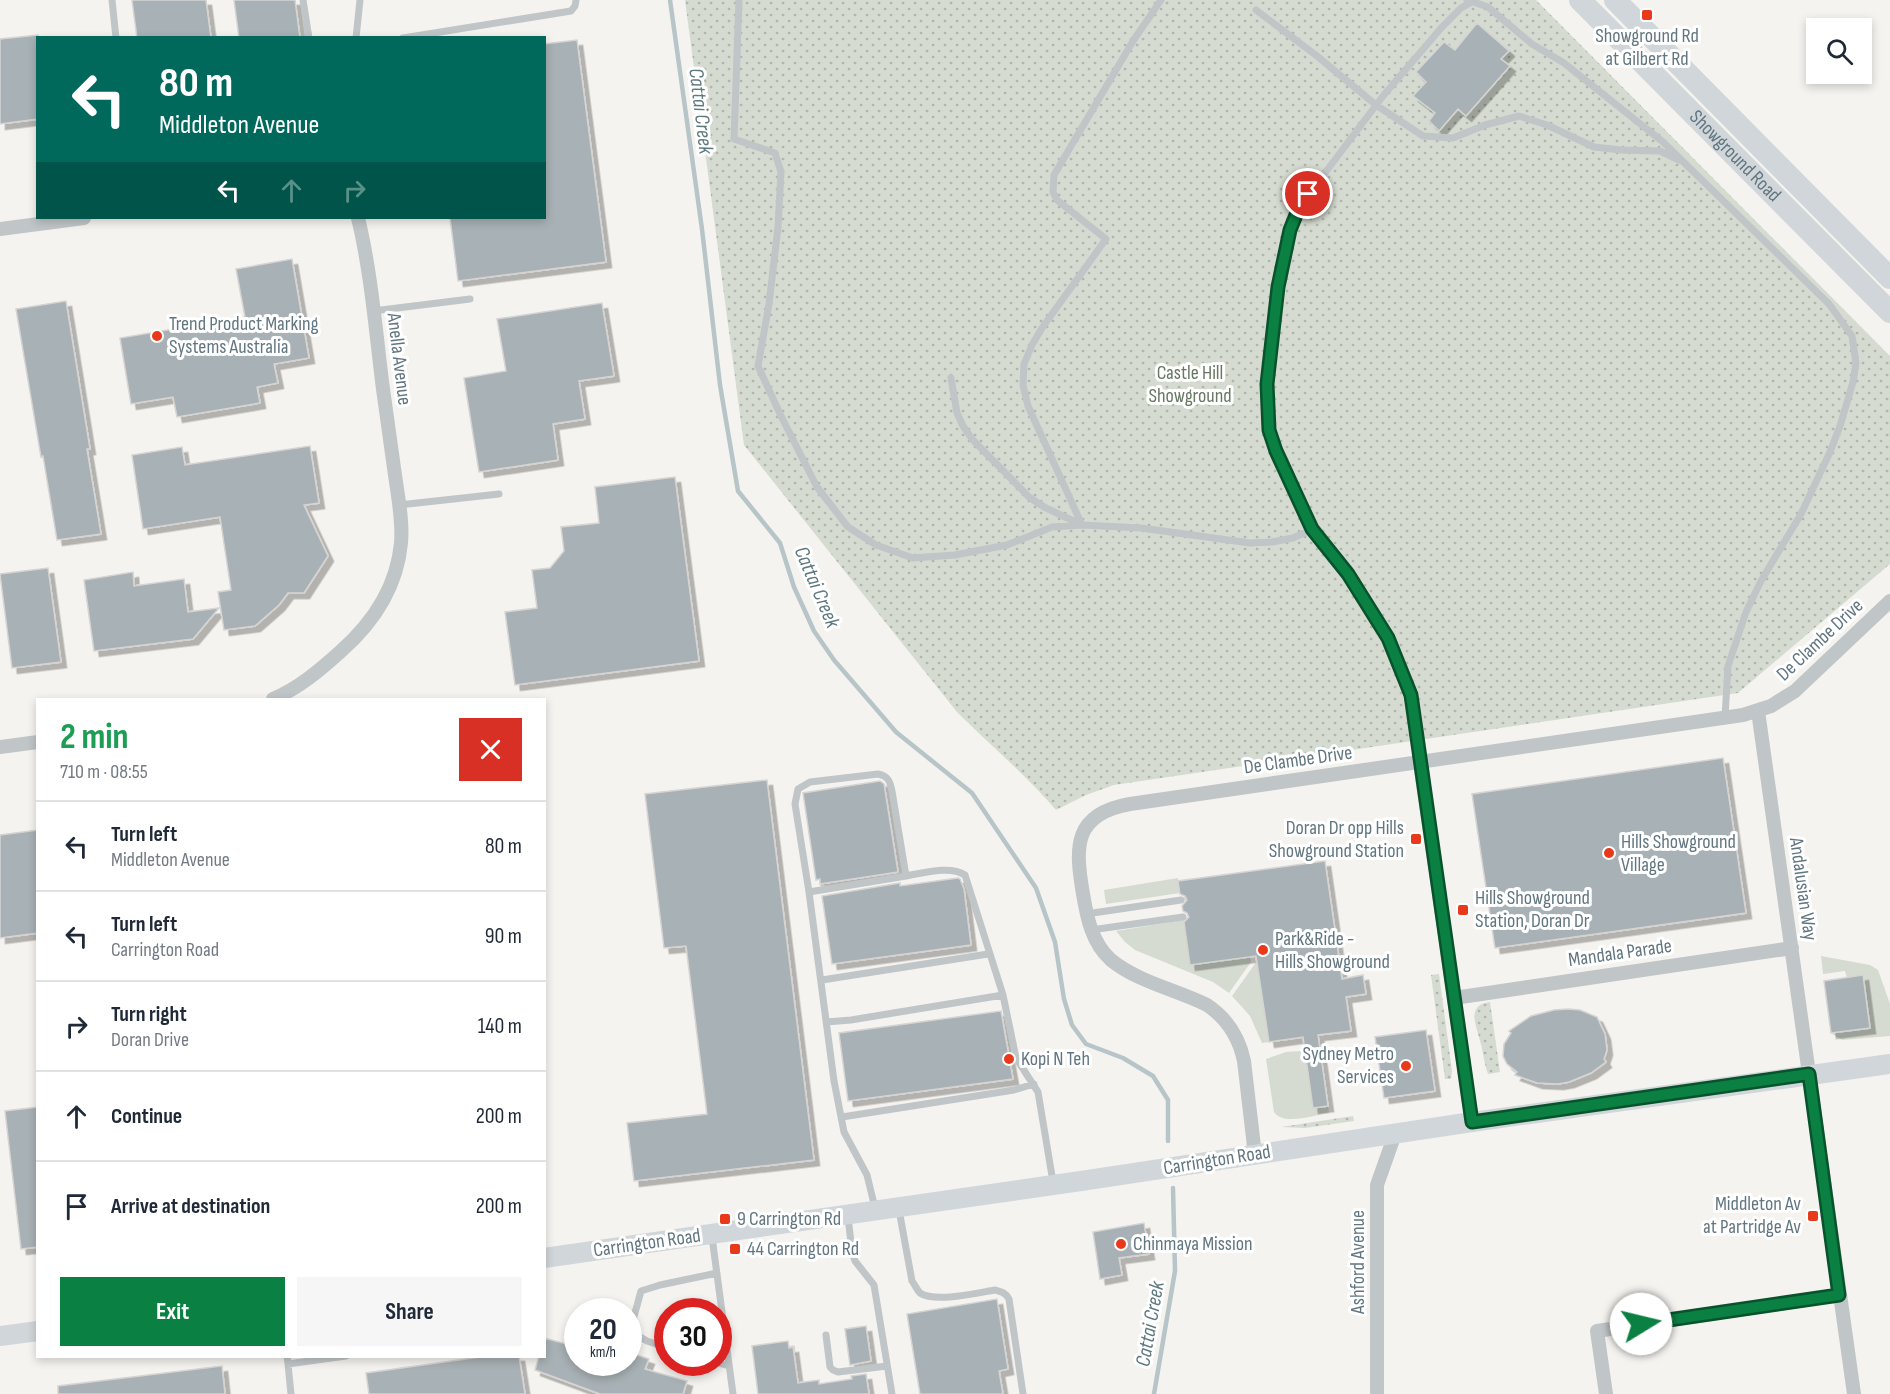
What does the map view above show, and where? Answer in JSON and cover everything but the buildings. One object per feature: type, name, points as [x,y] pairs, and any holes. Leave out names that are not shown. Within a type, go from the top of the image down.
[{"type":"main road","name":"Showground Road","points":[[1580,0],[1890,312]]},
{"type":"main road","name":"Showground Road","points":[[1616,0],[1890,278]]},
{"type":"main road","name":"Carrington Road","points":[[546,1258],[1472,1122],[1890,1064]]},
{"type":"main road","points":[[0,1336],[36,1331]]},
{"type":"street","points":[[0,229],[76,219]]},
{"type":"street","name":"Anella Avenue","points":[[275,698],[318,671],[367,626],[392,582],[399,560],[401,541],[399,505],[358,219]]},
{"type":"street","name":"De Clambe Drive","points":[[1255,1155],[1244,1061],[1239,1040],[1228,1023],[1218,1012],[1207,1005],[1122,968],[1109,958],[1091,930],[1086,914],[1078,862],[1078,848],[1087,825],[1106,810],[1130,804],[1725,719],[1758,711],[1795,691],[1890,601]]},
{"type":"street","name":"Andalusian Way","points":[[1758,711],[1854,1394]]},
{"type":"street","points":[[0,747],[36,742]]},
{"type":"street","points":[[1420,763],[1472,1122]]},
{"type":"street","name":"Mandala Parade","points":[[1454,998],[1792,948]]},
{"type":"street","name":"Ashford Avenue","points":[[1377,1394],[1377,1185],[1395,1134]]},
{"type":"street","points":[[1606,1394],[1597,1331],[1839,1295]]},
{"type":"lane","points":[[111,0],[116,36]]},
{"type":"lane","points":[[303,0],[309,36]]},
{"type":"lane","points":[[356,36],[360,0]]},
{"type":"lane","points":[[415,36],[571,11],[576,0]]},
{"type":"lane","points":[[739,0],[734,139],[775,153],[781,171],[770,304],[758,366],[817,487],[848,527],[876,544],[913,558],[955,555],[1006,545],[1052,527],[1082,525],[1141,528],[1250,543],[1272,543],[1293,538],[1312,529]]},
{"type":"lane","points":[[1082,525],[1028,406],[1023,385],[1024,364],[1042,328],[1106,238],[1057,200],[1053,192],[1054,175],[1133,41],[1161,0]]},
{"type":"lane","points":[[1420,763],[1411,695],[1388,638],[1348,574],[1312,529],[1276,451],[1269,430],[1267,384],[1278,287],[1288,238],[1298,210],[1376,105],[1443,27],[1469,1],[1488,7],[1532,44],[1564,63],[1663,142],[1829,304],[1852,336],[1855,350],[1853,382],[1830,452],[1801,514],[1761,581],[1746,612],[1728,666],[1725,719]]},
{"type":"lane","points":[[1256,10],[1376,105],[1423,136],[1453,138],[1485,125],[1519,116],[1547,124],[1594,147],[1660,151],[1684,163]]},
{"type":"lane","points":[[373,311],[470,299]]},
{"type":"lane","points":[[951,378],[957,412],[972,439],[1029,497],[1044,507],[1082,525]]},
{"type":"lane","points":[[399,505],[499,494]]},
{"type":"lane","points":[[876,1210],[867,1175],[843,1132],[825,1022],[822,980],[795,804],[798,789],[810,783],[884,775],[889,780],[906,876]]},
{"type":"lane","points":[[809,892],[950,871],[965,875],[988,954],[1003,995],[1016,1058],[1034,1084],[1043,1118],[1053,1185]]},
{"type":"lane","points":[[1086,914],[1181,900]]},
{"type":"lane","points":[[1091,930],[1184,917]]},
{"type":"lane","points":[[822,980],[988,954]]},
{"type":"lane","points":[[825,1022],[851,1020],[1003,995]]},
{"type":"lane","points":[[842,1117],[1014,1090],[1034,1084]]},
{"type":"lane","points":[[899,1207],[912,1281],[918,1292],[940,1297],[995,1290],[1007,1295],[1023,1394]]},
{"type":"lane","points":[[848,1215],[855,1261],[874,1285],[891,1394]]},
{"type":"lane","points":[[712,1234],[720,1298]]},
{"type":"lane","points":[[654,1343],[630,1331],[641,1291],[717,1273]]},
{"type":"lane","points":[[826,1335],[830,1367],[833,1370],[838,1372],[887,1366]]},
{"type":"lane","points":[[291,1394],[287,1360],[316,1358]]},
{"type":"lane","points":[[730,1376],[733,1394]]},
{"type":"green space","name":"Castle Hill Showground","points":[[685,0],[1536,0],[1890,356],[1890,564],[1738,693],[1114,785],[1086,795],[1056,810],[957,712],[744,445]]},
{"type":"green space","points":[[1178,878],[1180,893],[1106,904],[1104,890]]},
{"type":"green space","points":[[1184,920],[1190,964],[1250,956],[1251,962],[1229,993],[1213,982],[1135,950],[1116,931]]},
{"type":"green space","points":[[1821,956],[1870,965],[1878,970],[1890,1004],[1890,1036],[1842,1040],[1831,1033],[1870,1027],[1863,976],[1847,978],[1845,971],[1823,974]]},
{"type":"green space","points":[[1257,961],[1269,1042],[1262,1043],[1250,1016],[1232,996]]},
{"type":"green space","points":[[1439,974],[1452,1071],[1451,1079],[1445,1079],[1431,975]]},
{"type":"green space","points":[[1490,1002],[1500,1072],[1488,1074],[1474,1017],[1477,1007]]},
{"type":"green space","points":[[1305,1051],[1313,1108],[1328,1106],[1329,1113],[1291,1119],[1278,1116],[1274,1112],[1266,1059],[1286,1052]]},
{"type":"green space","points":[[1353,1116],[1354,1121],[1305,1128],[1281,1127]]},
{"type":"waterway","name":"Cattai Creek","points":[[670,0],[702,229],[720,385],[738,491],[780,543],[794,587],[814,631],[834,660],[896,732],[972,793],[1036,888],[1055,942],[1064,999],[1072,1025],[1086,1044],[1123,1058],[1153,1076],[1168,1100],[1168,1141]]},
{"type":"waterway","name":"Cattai Creek","points":[[1154,1394],[1175,1271],[1173,1188]]},
{"type":"place","name":"Showground Rd at Gilbert Rd","points":[[1647,15]]},
{"type":"place","name":"Trend Product Marking Systems Australia","points":[[157,336]]},
{"type":"place","name":"Doran Dr opp Hills Showground Station","points":[[1416,839]]},
{"type":"place","name":"Hills Showground Village","points":[[1609,853]]},
{"type":"place","name":"Hills Showground Station, Doran Dr","points":[[1463,910]]},
{"type":"place","name":"Park&Ride - Hills Showground","points":[[1263,950]]},
{"type":"place","name":"Kopi N Teh","points":[[1009,1059]]},
{"type":"place","name":"Sydney Metro Services","points":[[1406,1066]]},
{"type":"place","name":"Middleton Av at Partridge Av","points":[[1813,1216]]},
{"type":"place","name":"9 Carrington Rd","points":[[725,1219]]},
{"type":"place","name":"Chinmaya Mission","points":[[1121,1244]]},
{"type":"place","name":"44 Carrington Rd","points":[[735,1249]]},
{"type":"route","points":[[1308,194],[1290,230],[1278,287],[1267,384],[1269,430],[1276,451],[1312,529],[1348,574],[1388,638],[1411,695],[1472,1122],[1809,1074],[1839,1295],[1641,1324]]}]
